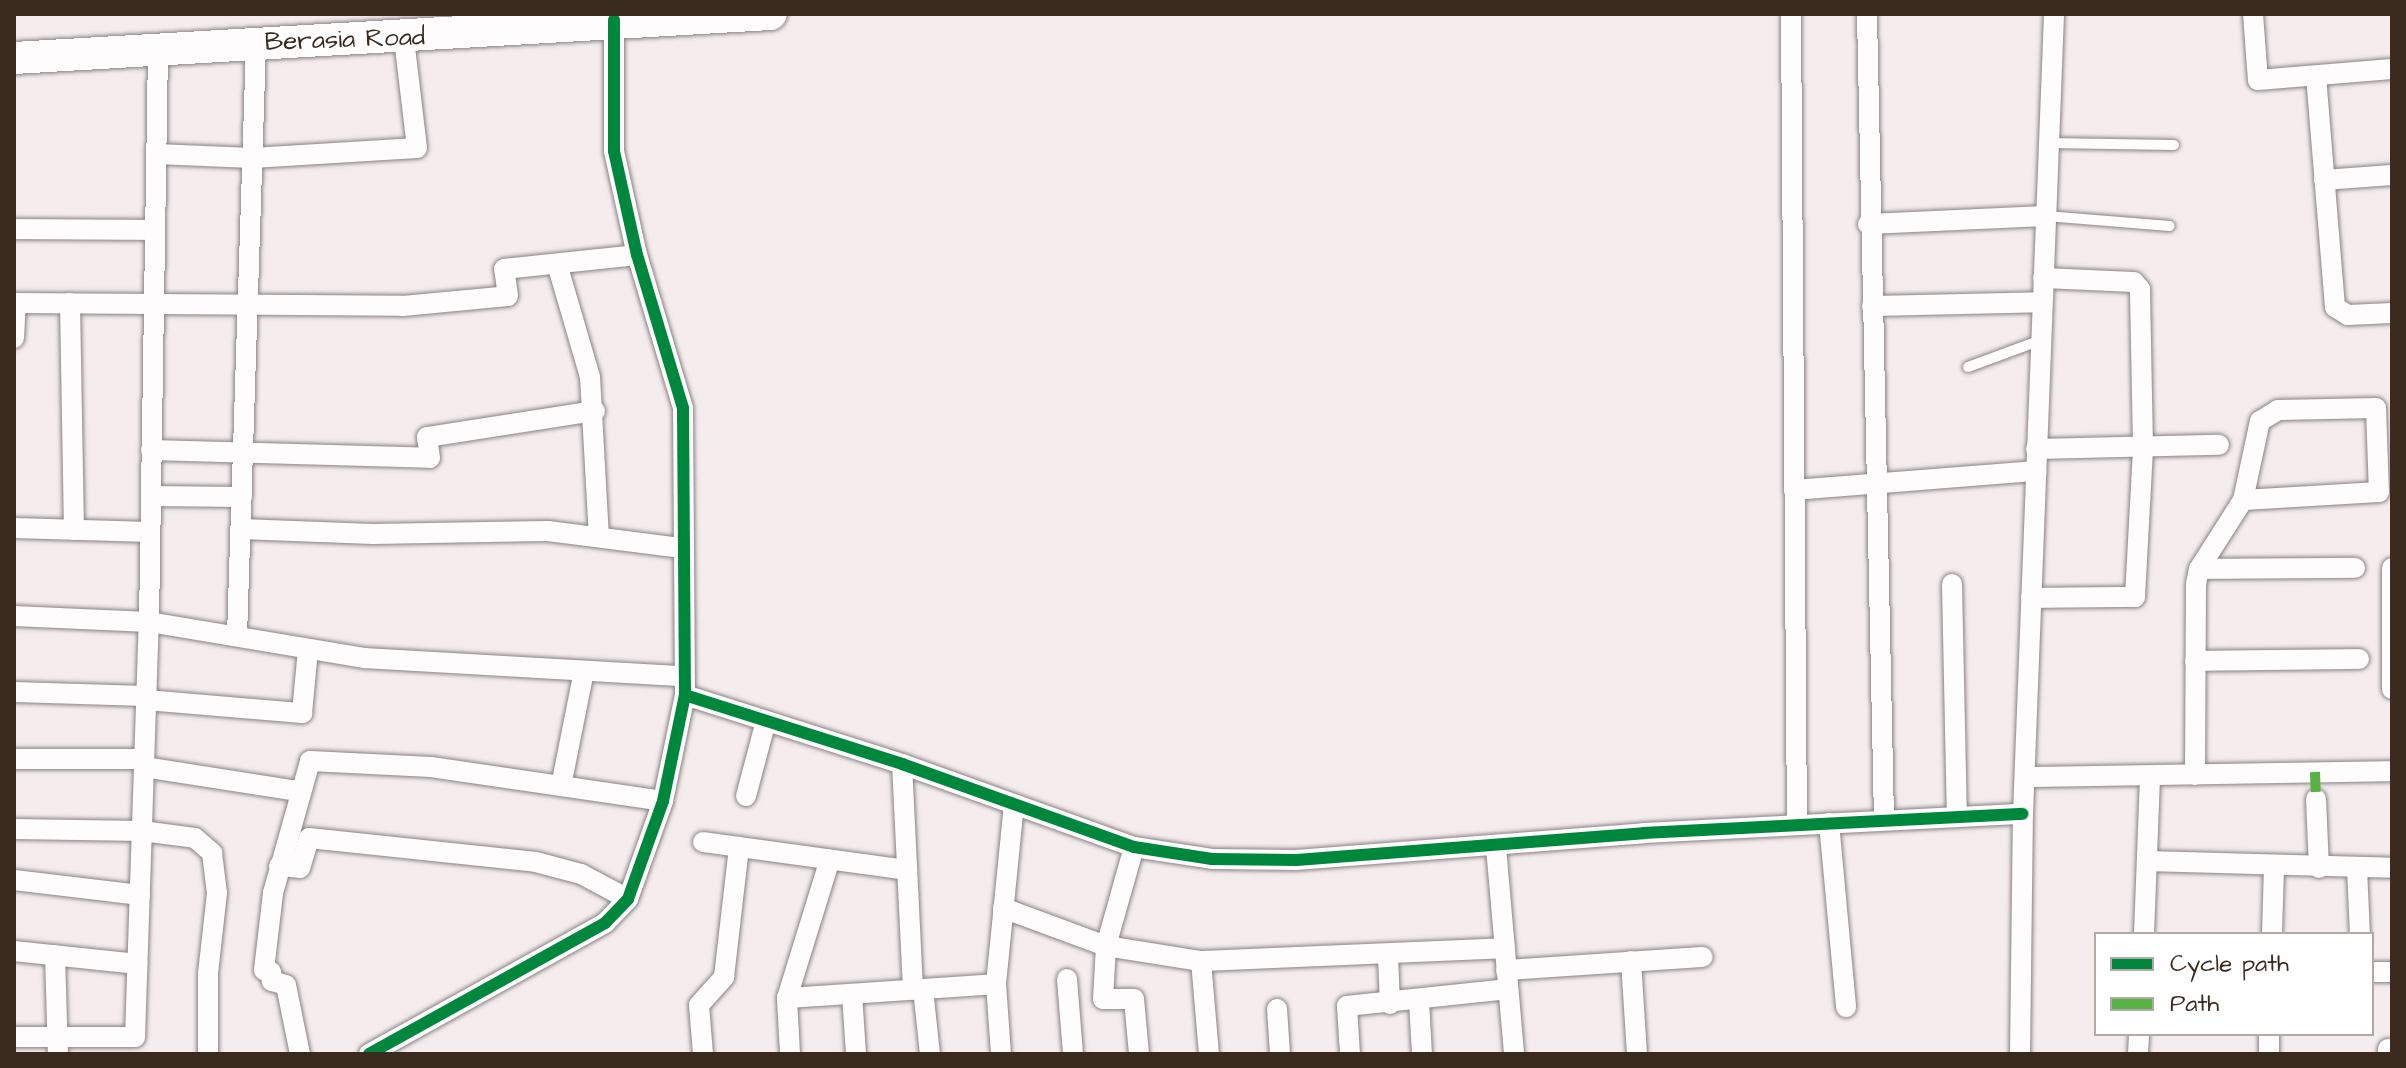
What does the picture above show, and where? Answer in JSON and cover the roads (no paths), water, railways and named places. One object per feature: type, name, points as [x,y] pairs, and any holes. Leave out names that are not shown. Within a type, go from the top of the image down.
[{"type":"main road","name":"Berasia Road","points":[[14,58],[404,39],[496,24],[599,18],[771,14]]},
{"type":"street","points":[[1791,14],[1797,825]]},
{"type":"street","points":[[1867,14],[1868,224],[1884,820]]},
{"type":"street","points":[[2020,1054],[2023,814],[2027,777],[2036,449],[2054,14]]},
{"type":"street","points":[[2253,14],[2258,80],[2392,69]]},
{"type":"street","points":[[369,1054],[605,923],[628,899],[663,801],[683,686],[680,548],[683,408],[637,255],[614,151],[599,18]]},
{"type":"street","points":[[156,154],[252,158],[417,148],[404,39]]},
{"type":"street","points":[[237,636],[256,44]]},
{"type":"street","points":[[14,1037],[58,1045],[135,1037],[149,622],[158,50]]},
{"type":"street","points":[[2316,76],[2335,307],[2348,315],[2392,313]]},
{"type":"street","points":[[2324,180],[2392,175]]},
{"type":"street","points":[[1868,224],[2046,216]]},
{"type":"street","points":[[14,229],[155,230]]},
{"type":"street","points":[[14,338],[15,303],[403,306],[508,296],[504,269],[637,255]]},
{"type":"street","points":[[557,264],[595,411],[599,537]]},
{"type":"street","points":[[2031,598],[2135,597],[2143,448],[2140,289],[2134,282],[2043,278]]},
{"type":"street","points":[[1872,306],[2042,302]]},
{"type":"street","points":[[70,303],[74,530]]},
{"type":"street","points":[[2195,775],[2199,569],[2243,500],[2260,421],[2269,412],[2376,408],[2379,492],[2243,500]]},
{"type":"street","points":[[151,450],[430,458],[427,437],[595,411]]},
{"type":"street","points":[[2036,449],[2219,445]]},
{"type":"street","points":[[1794,490],[2036,471]]},
{"type":"street","points":[[151,496],[242,497]]},
{"type":"street","points":[[14,528],[150,532]]},
{"type":"street","points":[[241,529],[373,534],[548,531],[680,548]]},
{"type":"street","points":[[2199,569],[2355,568]]},
{"type":"street","points":[[2392,568],[2392,689]]},
{"type":"street","points":[[1952,584],[1957,817]]},
{"type":"street","points":[[14,616],[149,622],[365,658],[584,671],[683,686],[766,721],[902,764],[1134,847],[1212,859],[1296,860],[1797,825],[2023,814]]},
{"type":"street","points":[[14,692],[146,698],[302,713],[308,649]]},
{"type":"street","points":[[2195,661],[2359,659]]},
{"type":"street","points":[[561,786],[584,671]]},
{"type":"street","points":[[746,796],[766,721]]},
{"type":"street","points":[[14,759],[144,763],[298,791]]},
{"type":"street","points":[[300,1054],[286,985],[272,981],[271,972],[264,970],[279,866],[298,791],[310,761],[431,767],[663,801]]},
{"type":"street","points":[[902,764],[907,870],[918,989],[930,1054]]},
{"type":"street","points":[[2027,777],[2392,771]]},
{"type":"street","points":[[2144,932],[2150,776]]},
{"type":"street","points":[[2316,799],[2319,868]]},
{"type":"street","points":[[1001,1054],[996,984],[1014,805]]},
{"type":"street","points":[[1829,823],[1846,1007]]},
{"type":"street","points":[[14,829],[142,831],[195,838],[212,853],[217,893],[208,973],[208,1054]]},
{"type":"street","points":[[279,866],[300,868],[309,838],[536,862],[581,874],[628,899]]},
{"type":"street","points":[[703,842],[907,870]]},
{"type":"street","points":[[703,1054],[699,1005],[724,977],[739,847]]},
{"type":"street","points":[[1134,847],[1106,946],[1103,999],[1134,999],[1139,1054]]},
{"type":"street","points":[[1496,847],[1514,1054]]},
{"type":"street","points":[[790,1054],[787,998],[830,859]]},
{"type":"street","points":[[2147,861],[2392,868]]},
{"type":"street","points":[[2272,932],[2274,867]]},
{"type":"street","points":[[2357,869],[2360,932]]},
{"type":"street","points":[[14,880],[140,895]]},
{"type":"street","points":[[1003,908],[1106,946],[1201,961],[1505,948]]},
{"type":"street","points":[[14,951],[137,964]]},
{"type":"street","points":[[55,955],[58,1045]]},
{"type":"street","points":[[1388,955],[1390,1004]]},
{"type":"street","points":[[1350,1054],[1347,1006],[1419,1001],[1507,979],[1631,961],[1703,957]]},
{"type":"street","points":[[1201,961],[1209,1054]]},
{"type":"street","points":[[1631,961],[1637,1054]]},
{"type":"street","points":[[1067,979],[1073,1054]]},
{"type":"street","points":[[787,998],[996,984]]},
{"type":"street","points":[[852,994],[856,1054]]},
{"type":"street","points":[[1419,1001],[1422,1054]]},
{"type":"street","points":[[1277,1009],[1280,1054]]},
{"type":"lane","points":[[2049,143],[2174,145]]},
{"type":"lane","points":[[2046,216],[2170,226]]},
{"type":"lane","points":[[1968,367],[2041,340]]}]
